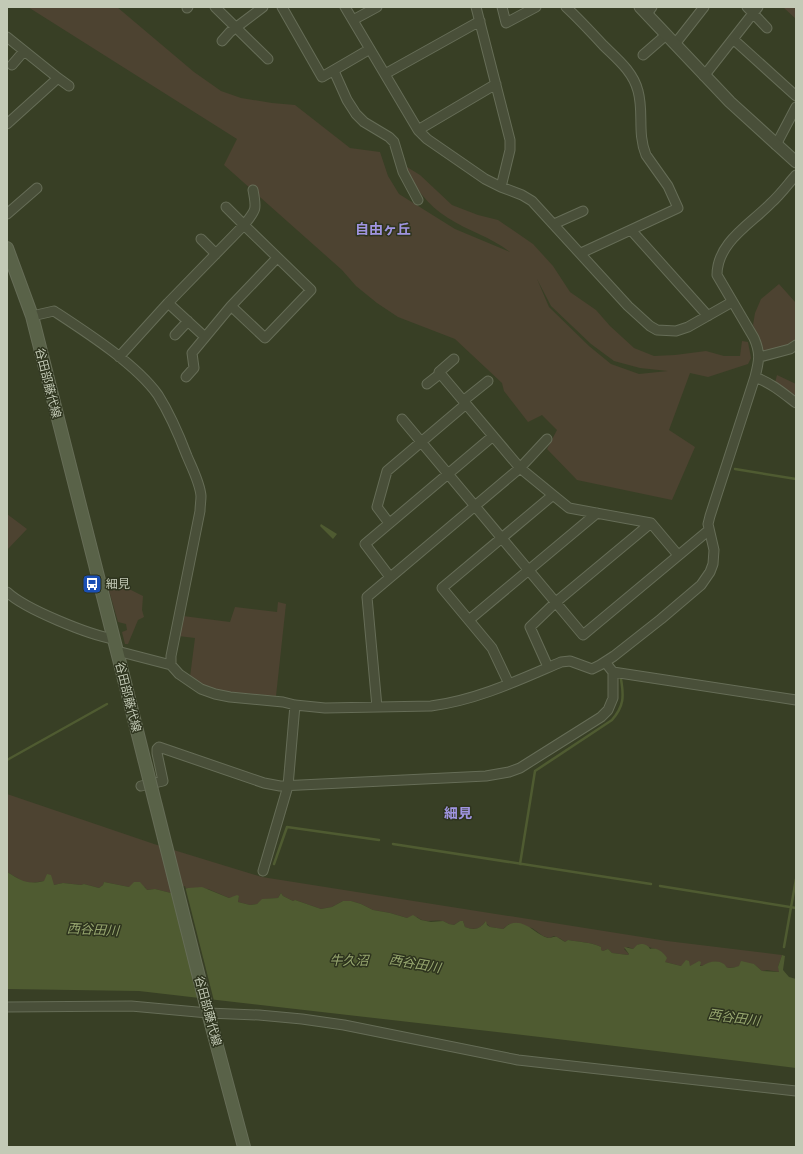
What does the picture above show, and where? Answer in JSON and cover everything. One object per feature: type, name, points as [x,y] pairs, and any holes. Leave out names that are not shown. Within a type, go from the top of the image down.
[{"type":"main road","name":"谷田部藤代線","points":[[7,248],[32,316],[207,1009],[244,1147]]},
{"type":"street","points":[[215,7],[268,59]]},
{"type":"street","points":[[222,41],[236,27],[263,7]]},
{"type":"street","points":[[282,7],[322,77],[370,49]]},
{"type":"street","points":[[345,7],[418,130],[427,139],[485,179],[532,201],[650,326],[657,330],[676,331],[688,328],[732,302]]},
{"type":"street","points":[[353,20],[378,7]]},
{"type":"street","points":[[476,7],[511,145],[501,187]]},
{"type":"street","points":[[502,7],[506,24],[536,7]]},
{"type":"street","points":[[566,7],[616,58],[634,79],[638,92],[640,136],[646,155],[668,186],[678,208],[581,253]]},
{"type":"street","points":[[675,44],[704,7]]},
{"type":"street","points":[[647,9],[666,35],[704,76],[730,102],[796,162]]},
{"type":"street","points":[[704,76],[733,39],[753,9]]},
{"type":"street","points":[[753,9],[757,19],[767,28]]},
{"type":"street","points":[[385,74],[480,21]]},
{"type":"street","points":[[643,55],[666,35]]},
{"type":"street","points":[[7,37],[69,86]]},
{"type":"street","points":[[733,39],[796,96]]},
{"type":"street","points":[[12,65],[24,51]]},
{"type":"street","points":[[334,70],[347,100],[356,114],[364,122],[389,137],[394,142],[406,178],[418,200]]},
{"type":"street","points":[[7,124],[58,78]]},
{"type":"street","points":[[418,130],[496,84]]},
{"type":"street","points":[[776,145],[796,107]]},
{"type":"street","points":[[117,652],[171,665],[189,681],[201,689],[215,694],[325,708],[431,706],[447,704],[488,692],[561,662],[570,661],[592,669],[605,662],[661,619],[701,585],[710,572],[713,564],[714,550],[708,524],[760,357],[756,343],[717,275],[717,266],[728,243],[772,203],[796,175]]},
{"type":"street","points":[[7,214],[37,188]]},
{"type":"street","points":[[119,357],[168,303],[255,212],[256,202],[253,190]]},
{"type":"street","points":[[226,208],[311,290],[265,338],[231,306]]},
{"type":"street","points":[[554,224],[583,211]]},
{"type":"street","points":[[630,230],[708,316]]},
{"type":"street","points":[[201,239],[216,254]]},
{"type":"street","points":[[186,377],[194,368],[192,352],[231,306],[277,258]]},
{"type":"street","points":[[168,303],[205,337]]},
{"type":"street","points":[[32,316],[54,311],[119,357],[150,385],[166,409],[181,441],[201,495],[200,511],[170,656],[171,665]]},
{"type":"street","points":[[175,335],[188,321]]},
{"type":"street","points":[[760,357],[790,349],[796,345]]},
{"type":"street","points":[[427,384],[454,360]]},
{"type":"street","points":[[440,374],[520,468],[569,508],[651,523],[678,555]]},
{"type":"street","points":[[755,377],[766,381],[796,404]]},
{"type":"street","points":[[389,523],[377,507],[387,470],[421,442],[488,381]]},
{"type":"street","points":[[402,419],[582,635],[709,530]]},
{"type":"street","points":[[390,577],[365,544],[493,436]]},
{"type":"street","points":[[377,707],[367,596],[520,468],[547,439]]},
{"type":"street","points":[[509,684],[492,648],[442,588],[553,495]]},
{"type":"street","points":[[469,620],[597,513]]},
{"type":"street","points":[[548,667],[530,626],[556,602],[651,523]]},
{"type":"street","points":[[7,592],[13,598],[49,616],[98,636],[114,639]]},
{"type":"street","points":[[141,786],[163,781],[157,753],[157,749],[159,747],[264,783],[280,786],[486,776],[509,772],[520,768],[601,717],[608,710],[613,698],[612,672],[605,662]]},
{"type":"street","points":[[612,672],[796,700]]},
{"type":"street","points":[[263,871],[288,786],[295,705]]},
{"type":"street","points":[[7,1007],[131,1006],[207,1009],[302,1018],[518,1060],[796,1091]]},
{"type":"shaded area","points":[[28,7],[117,7],[194,72],[221,91],[241,98],[295,105],[350,148],[380,152],[388,176],[399,194],[455,229],[510,252],[495,242],[456,223],[441,213],[422,194],[411,180],[402,164],[420,175],[452,205],[478,215],[498,220],[533,244],[553,266],[570,292],[596,310],[610,326],[634,348],[654,356],[706,351],[724,356],[740,356],[742,341],[748,342],[751,358],[748,364],[708,377],[690,373],[669,430],[695,447],[672,500],[577,480],[547,449],[557,430],[542,415],[528,422],[504,391],[502,383],[455,339],[398,317],[377,303],[356,286],[342,270],[224,165],[237,139]],"holes":[[[537,279],[551,306],[591,344],[614,361],[640,368],[668,371],[639,374],[611,364],[589,346],[549,307]]]},
{"type":"shaded area","points":[[783,7],[796,7],[796,19]]},
{"type":"shaded area","points":[[779,284],[796,303],[796,341],[791,345],[764,353],[753,325],[755,313],[761,299]]},
{"type":"shaded area","points":[[777,375],[796,384],[796,399],[775,383]]},
{"type":"shaded area","points":[[7,514],[27,529],[7,550]]},
{"type":"shaded area","points":[[119,584],[143,596],[142,610],[144,617],[138,620],[128,644],[125,644],[122,632],[127,630],[126,624],[118,622],[108,587]]},
{"type":"shaded area","points":[[278,602],[286,604],[276,696],[218,691],[205,686],[190,677],[195,638],[178,636],[183,616],[230,622],[235,607],[277,612]]},
{"type":"shaded area","points":[[7,794],[154,844],[262,877],[667,941],[782,955],[778,967],[780,971],[762,971],[754,964],[728,968],[718,962],[712,962],[702,966],[696,963],[692,966],[689,964],[681,966],[665,962],[664,957],[659,951],[639,944],[633,949],[628,947],[624,949],[629,954],[628,955],[612,953],[608,949],[603,951],[601,950],[601,947],[593,944],[568,940],[565,942],[554,936],[549,938],[543,936],[532,928],[509,924],[503,929],[490,927],[485,922],[479,928],[471,929],[465,927],[463,921],[451,925],[442,921],[426,921],[417,917],[407,918],[373,910],[351,901],[343,901],[332,907],[321,909],[295,900],[293,901],[283,896],[281,893],[278,898],[266,899],[257,904],[250,905],[238,902],[239,896],[229,898],[208,889],[188,888],[171,893],[155,889],[146,890],[145,887],[129,887],[104,882],[99,888],[84,884],[63,883],[54,885],[44,881],[32,883],[24,882],[7,872]]},
{"type":"water","points":[[321,524],[337,534],[333,539],[320,526]]},
{"type":"water","name":"牛久沼","points":[[7,872],[21,880],[33,883],[44,881],[47,874],[51,875],[54,885],[63,883],[84,884],[99,888],[104,882],[129,887],[134,882],[140,882],[147,890],[155,889],[171,893],[188,888],[202,887],[229,898],[237,895],[239,896],[238,902],[250,905],[257,904],[262,899],[278,898],[281,893],[283,896],[293,901],[295,900],[321,909],[332,907],[343,901],[351,901],[373,910],[407,918],[413,915],[421,920],[431,922],[443,921],[454,925],[460,921],[463,921],[465,927],[472,929],[482,926],[486,921],[487,925],[490,927],[503,929],[510,924],[521,923],[544,937],[557,937],[565,942],[568,940],[593,944],[601,947],[601,950],[603,951],[608,949],[612,953],[628,955],[629,954],[624,947],[633,949],[637,945],[644,944],[650,949],[657,949],[662,952],[667,958],[665,962],[681,966],[686,960],[689,961],[690,966],[699,961],[701,962],[700,966],[702,966],[716,961],[721,962],[726,967],[730,968],[739,966],[741,961],[754,964],[762,971],[779,972],[778,967],[782,955],[785,956],[783,970],[789,977],[796,979],[796,1068],[139,991],[7,989]]},
{"type":"pier","points":[[185,886],[214,1001],[199,1000],[172,890]]},
{"type":"waterway","points":[[735,469],[796,479]]},
{"type":"waterway","points":[[520,864],[535,771],[612,720],[621,706],[623,696],[621,679]]},
{"type":"waterway","points":[[7,760],[107,704]]},
{"type":"waterway","points":[[274,864],[287,827],[379,840]]},
{"type":"waterway","points":[[393,844],[651,884]]},
{"type":"waterway","points":[[784,947],[796,879]]},
{"type":"waterway","points":[[660,886],[796,908]]},
{"type":"place","name":"細見","points":[[92,584]]},
{"type":"district","name":"自由ヶ丘","points":[[383,229]]},
{"type":"district","name":"細見","points":[[458,813]]},
{"type":"water label","name":"西谷田川","points":[[93,929]]},
{"type":"water label","name":"西谷田川","points":[[415,963]]},
{"type":"water label","name":"西谷田川","points":[[734,1017]]}]
